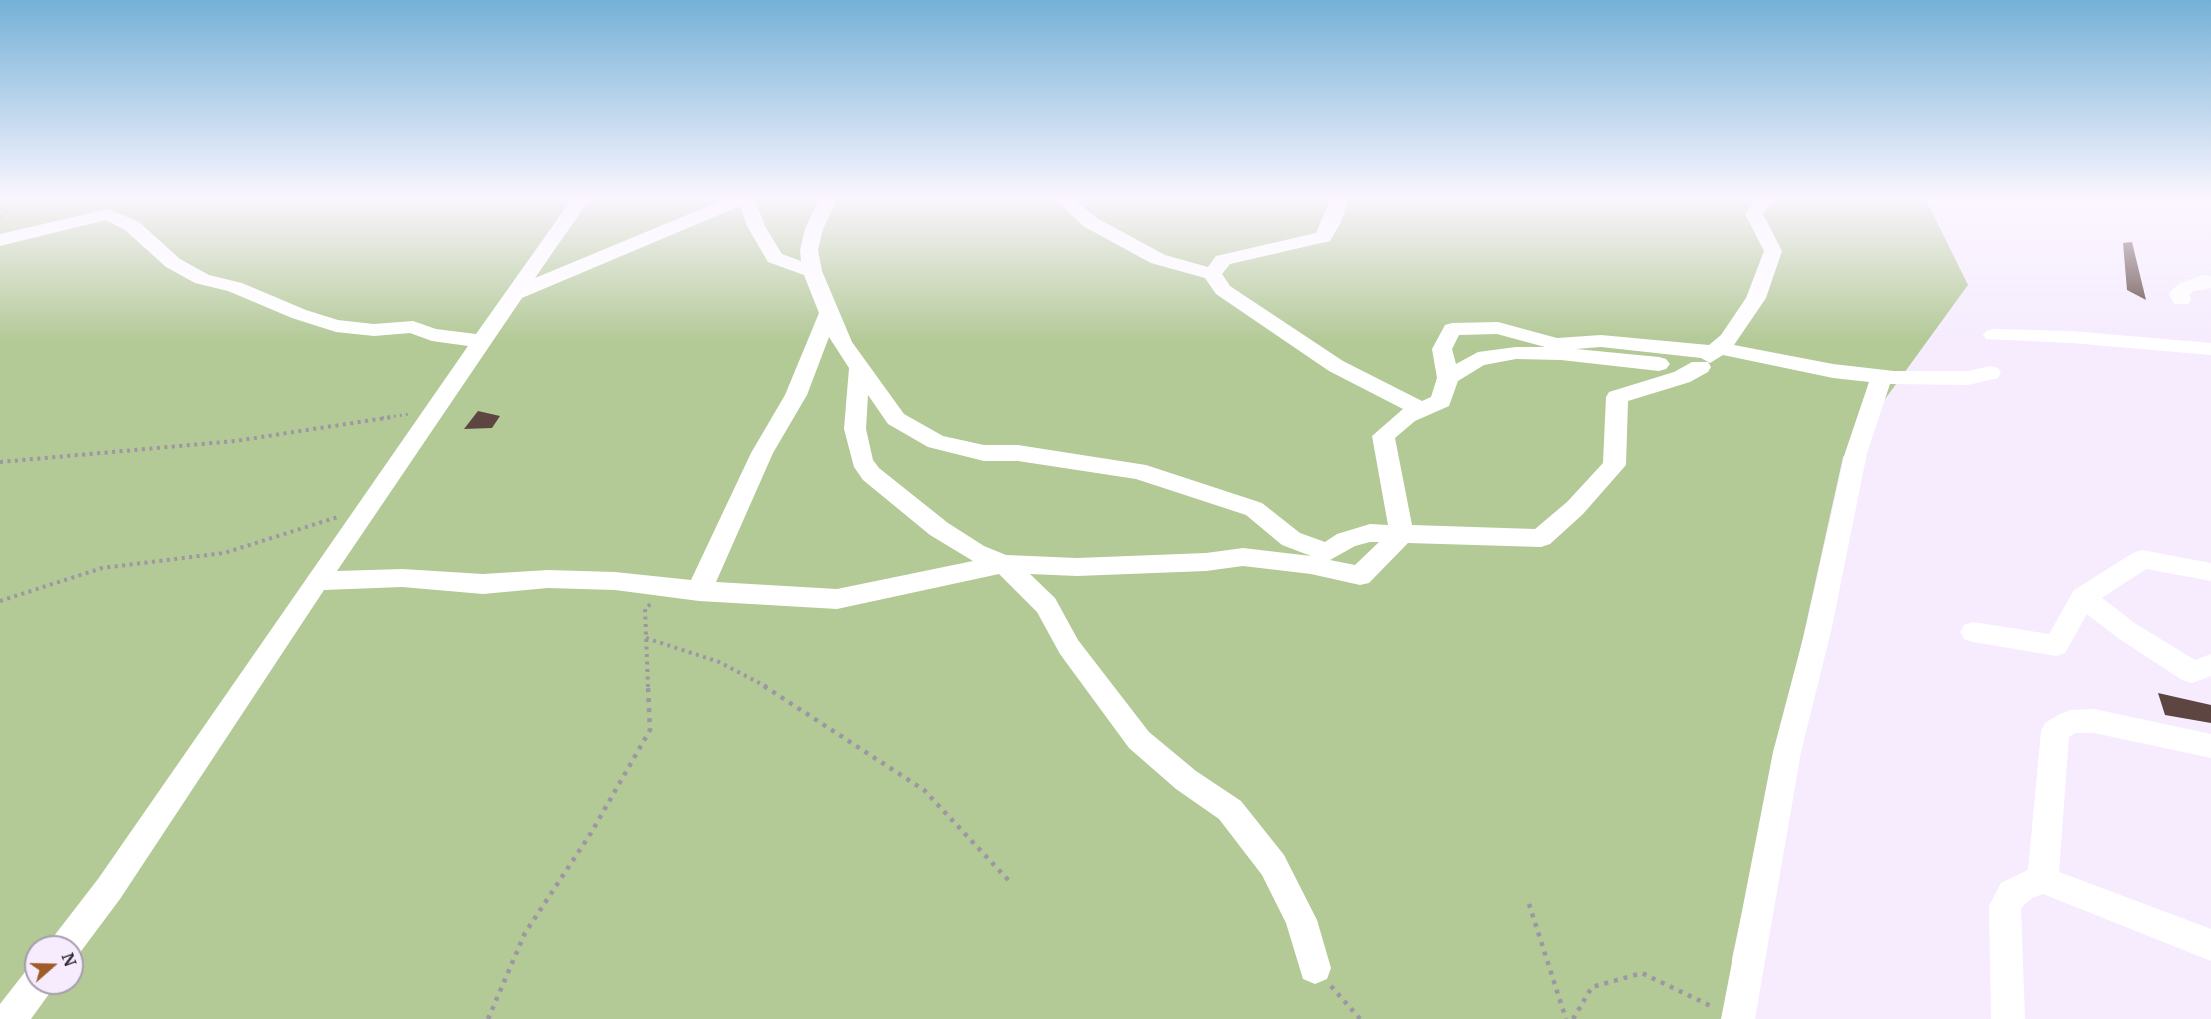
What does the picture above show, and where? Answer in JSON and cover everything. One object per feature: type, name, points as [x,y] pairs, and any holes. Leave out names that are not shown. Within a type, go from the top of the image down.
[{"type":"street","points":[[156,248],[173,263],[202,279],[235,287],[299,314],[336,326],[374,330],[413,327],[432,335],[482,341]]},
{"type":"street","points":[[74,935],[109,889],[365,509],[547,248]]},
{"type":"street","points":[[515,294],[626,248]]},
{"type":"street","points":[[769,248],[775,258],[812,271]]},
{"type":"street","points":[[810,248],[812,271],[828,315],[859,369],[896,419],[936,442],[984,453],[1018,453],[1138,471],[1254,509],[1291,539],[1327,552],[1346,540],[1370,533],[1541,538],[1575,508],[1614,465],[1617,397],[1682,377],[1700,367],[1718,348]]},
{"type":"street","points":[[1137,248],[1158,259],[1212,274],[1223,290],[1336,366],[1422,410]]},
{"type":"street","points":[[1212,274],[1223,260],[1277,248]]},
{"type":"street","points":[[1402,534],[1383,436],[1407,416],[1441,401],[1448,378],[1442,349],[1452,330],[1498,328],[1557,344],[1600,341],[1671,350],[1714,352],[1728,339],[1756,298],[1773,251],[1771,248]]},
{"type":"street","points":[[2181,300],[2179,294],[2187,287],[2204,281],[2211,282]]},
{"type":"street","points":[[699,591],[762,453],[796,395],[828,315]]},
{"type":"street","points":[[1993,335],[2071,337],[2211,349]]},
{"type":"street","points":[[1718,348],[1833,371],[1882,376],[1968,378],[1990,373]]},
{"type":"street","points":[[1448,378],[1478,359],[1516,353],[1561,354],[1700,367]]},
{"type":"street","points":[[859,369],[855,429],[862,461],[871,474],[939,529],[975,552],[1004,564],[1046,605],[1069,647],[1139,740],[1186,780],[1230,810],[1274,865],[1301,920],[1315,968]]},
{"type":"street","points":[[1738,1019],[1787,752],[1819,627],[1856,453],[1882,376]]},
{"type":"street","points":[[316,581],[402,578],[483,584],[559,579],[615,580],[699,591],[837,599],[1004,564],[1077,567],[1206,562],[1244,557],[1311,565],[1360,576],[1402,534]]},
{"type":"street","points":[[1973,632],[2056,646],[2083,597],[2142,559],[2211,572]]},
{"type":"street","points":[[2083,597],[2127,631],[2192,672],[2211,665]]},
{"type":"street","points":[[2043,880],[2055,731],[2070,722],[2094,721],[2211,746]]},
{"type":"street","points":[[2008,1019],[2005,906],[2012,893],[2023,886],[2043,880],[2211,945]]},
{"type":"street","points":[[10,1019],[28,995]]},
{"type":"path","points":[[0,462],[235,441],[433,410]]},
{"type":"path","points":[[0,601],[102,568],[224,553],[365,509]]},
{"type":"path","points":[[488,1019],[525,933],[591,833],[650,730],[645,608],[671,587]]},
{"type":"path","points":[[646,638],[719,662],[774,691],[924,790],[1011,883]]},
{"type":"path","points":[[1529,904],[1566,1019]]},
{"type":"path","points":[[1315,968],[1360,1019]]},
{"type":"path","points":[[1573,1019],[1592,987],[1642,973],[1738,1019]]},
{"type":"green space","points":[[0,248],[1949,248],[1968,285],[1843,457],[1732,958],[1733,1019],[0,1019]]},
{"type":"building","points":[[2123,248],[2133,248],[2146,300],[2127,290]]},
{"type":"building","points":[[478,411],[500,416],[492,428],[464,429]]},
{"type":"building","points":[[2158,693],[2211,705],[2211,723],[2165,715]]}]
